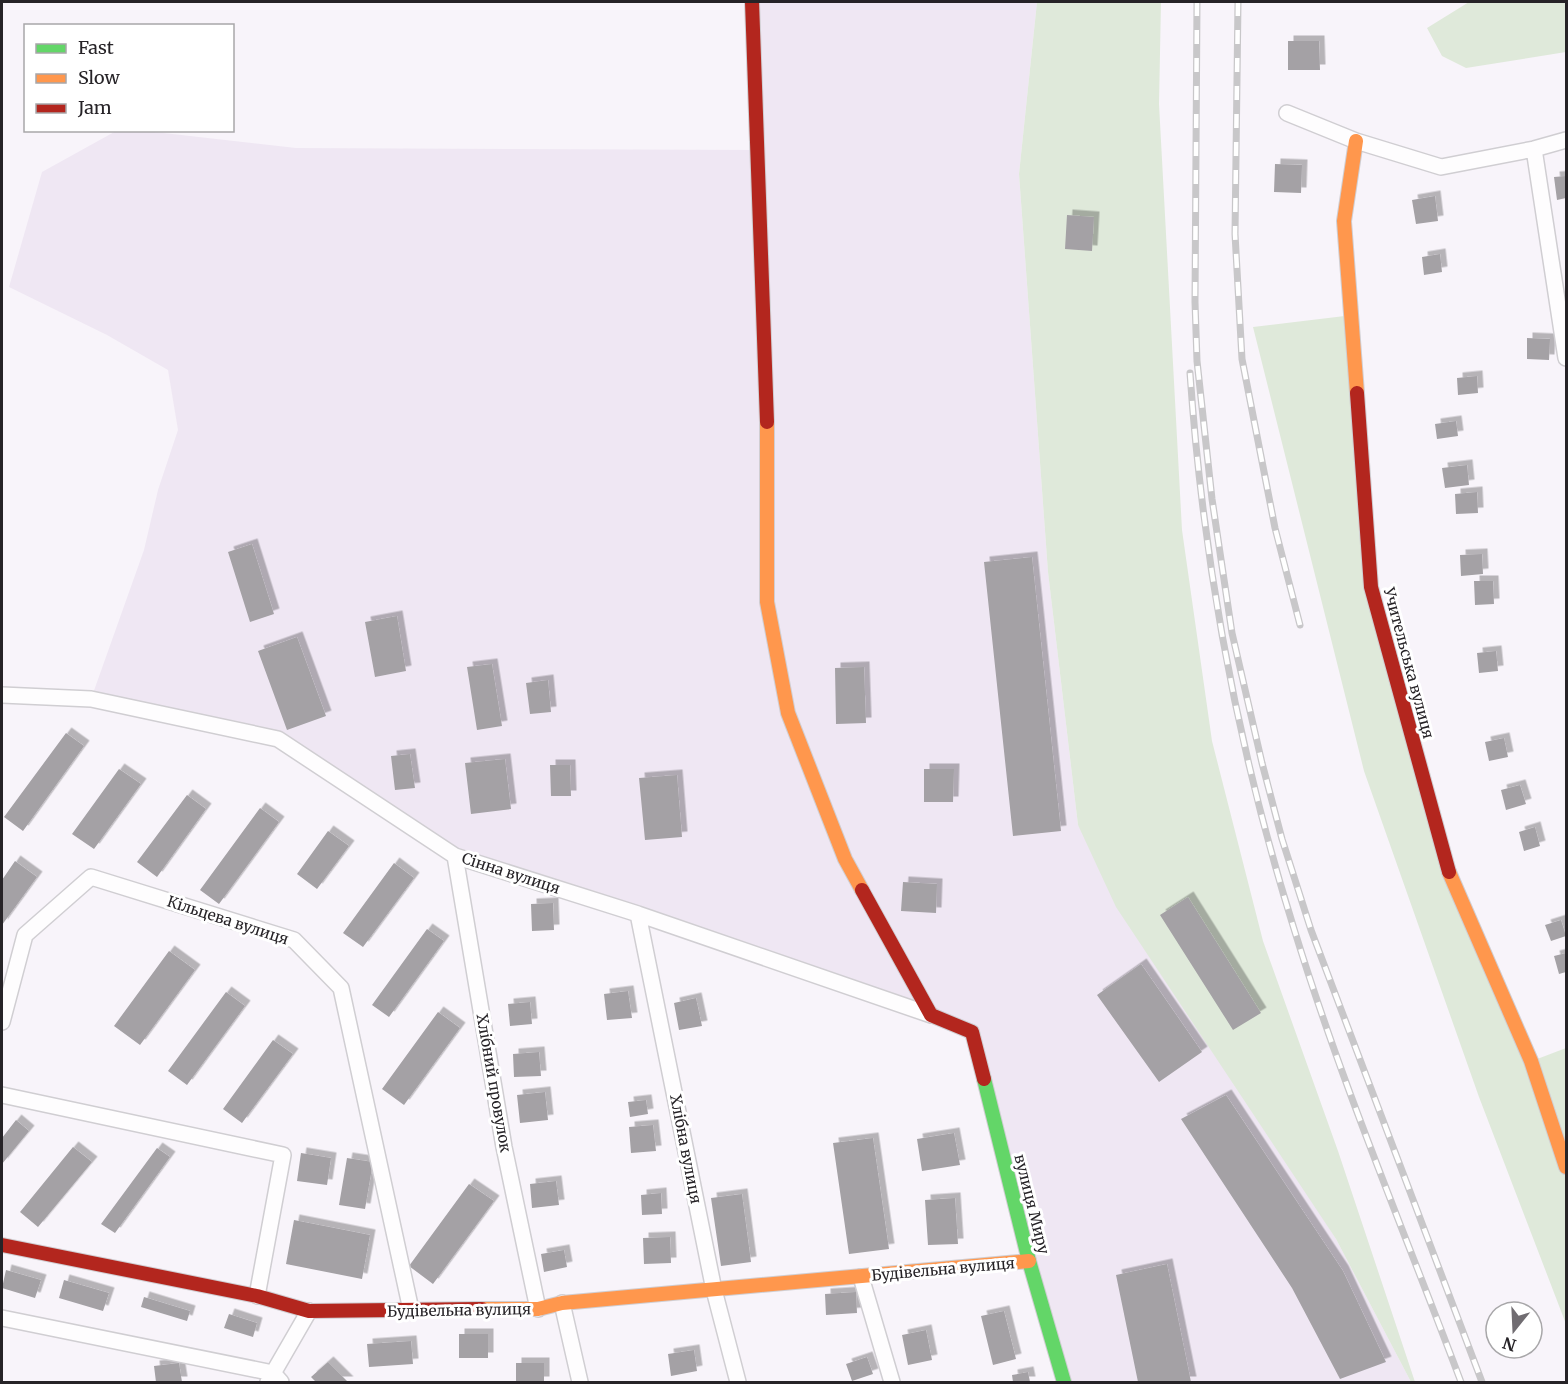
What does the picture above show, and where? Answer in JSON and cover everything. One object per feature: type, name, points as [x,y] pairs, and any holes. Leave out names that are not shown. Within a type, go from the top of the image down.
[{"type":"street","points":[[752,2],[769,470],[767,602],[788,713],[845,859],[931,1016]]},
{"type":"street","points":[[1287,113],[1356,141],[1442,167],[1534,149],[1566,140]]},
{"type":"street","name":"Учительська вулиця","points":[[1356,141],[1344,221],[1371,587],[1449,872],[1531,1061],[1566,1167]]},
{"type":"street","points":[[1534,149],[1566,358]]},
{"type":"street","name":"Сінна вулиця","points":[[2,694],[91,699],[278,739],[455,856],[638,914],[931,1016]]},
{"type":"street","name":"Хлібний провулок","points":[[455,856],[504,1147],[538,1309]]},
{"type":"street","name":"Кільцева вулиця","points":[[2,1022],[25,935],[91,877],[294,940],[341,988],[411,1310]]},
{"type":"street","name":"Хлібна вулиця","points":[[638,914],[714,1290],[738,1383]]},
{"type":"street","name":"вулиця Миру","points":[[931,1016],[972,1032],[1029,1261],[1064,1383]]},
{"type":"street","points":[[2,1095],[283,1155],[257,1296]]},
{"type":"street","name":"Будівельна вулиця","points":[[2,1245],[257,1296],[309,1311],[538,1309],[562,1303],[1029,1261]]},
{"type":"street","points":[[861,1277],[892,1383]]},
{"type":"street","points":[[562,1303],[580,1383]]},
{"type":"street","points":[[2,1318],[274,1379],[309,1311]]},
{"type":"shaded area","points":[[752,2],[1037,2],[1019,174],[1048,572],[1078,825],[1336,1239],[1411,1382],[1064,1382],[972,1032],[455,856],[278,739],[91,699],[144,550],[158,490],[178,430],[168,370],[107,335],[9,287],[42,172],[114,132],[155,132],[296,148],[757,150]]},
{"type":"green space","points":[[1037,2],[1161,2],[1159,104],[1182,530],[1212,741],[1263,941],[1338,1151],[1415,1382],[1411,1382],[1336,1239],[1116,907],[1078,825],[1048,572],[1019,174]]},
{"type":"green space","points":[[1469,2],[1566,2],[1566,52],[1466,68],[1442,56],[1427,28]]},
{"type":"green space","points":[[1353,315],[1371,587],[1449,872],[1532,1061],[1566,1048],[1566,1324],[1479,1097],[1364,771],[1253,327]]},
{"type":"building","points":[[1288,41],[1319,41],[1320,70],[1288,70]]},
{"type":"building","points":[[1275,164],[1302,165],[1301,193],[1274,192]]},
{"type":"building","points":[[1566,176],[1566,198],[1557,200],[1554,177]]},
{"type":"building","points":[[1435,196],[1438,221],[1416,224],[1412,200]]},
{"type":"building","points":[[1067,215],[1094,217],[1092,251],[1065,249]]},
{"type":"building","points":[[1440,254],[1442,272],[1424,275],[1422,257]]},
{"type":"building","points":[[1527,338],[1550,339],[1549,360],[1527,359]]},
{"type":"building","points":[[1477,376],[1478,393],[1458,395],[1457,378]]},
{"type":"building","points":[[1456,421],[1458,436],[1437,439],[1435,424]]},
{"type":"building","points":[[1467,465],[1469,485],[1445,488],[1442,468]]},
{"type":"building","points":[[1477,492],[1478,513],[1456,514],[1455,494]]},
{"type":"building","points":[[252,544],[274,614],[250,622],[228,552]]},
{"type":"building","points":[[1482,554],[1483,574],[1461,576],[1460,555]]},
{"type":"building","points":[[1032,557],[1061,831],[1013,836],[984,562]]},
{"type":"building","points":[[1474,581],[1493,581],[1494,604],[1475,605]]},
{"type":"building","points":[[397,616],[406,671],[375,677],[365,622]]},
{"type":"building","points":[[297,637],[326,716],[287,730],[258,651]]},
{"type":"building","points":[[1496,651],[1498,671],[1479,673],[1477,653]]},
{"type":"building","points":[[492,664],[502,726],[477,730],[467,667]]},
{"type":"building","points":[[864,667],[866,723],[836,724],[835,668]]},
{"type":"building","points":[[548,680],[551,712],[530,714],[526,683]]},
{"type":"building","points":[[66,733],[84,746],[23,831],[4,817]]},
{"type":"building","points":[[1504,738],[1508,757],[1489,761],[1485,742]]},
{"type":"building","points":[[410,754],[415,788],[395,790],[391,756]]},
{"type":"building","points":[[505,759],[511,809],[471,814],[465,763]]},
{"type":"building","points":[[550,765],[570,765],[571,796],[551,796]]},
{"type":"building","points":[[119,769],[141,784],[94,849],[72,834]]},
{"type":"building","points":[[924,769],[954,769],[953,802],[924,802]]},
{"type":"building","points":[[677,775],[682,837],[645,840],[639,778]]},
{"type":"building","points":[[1520,785],[1526,804],[1506,810],[1501,790]]},
{"type":"building","points":[[187,795],[206,809],[157,877],[137,862]]},
{"type":"building","points":[[260,808],[279,822],[219,904],[200,890]]},
{"type":"building","points":[[1535,827],[1540,846],[1524,851],[1519,832]]},
{"type":"building","points":[[328,831],[349,846],[317,889],[297,874]]},
{"type":"building","points":[[15,861],[37,877],[2,925],[2,880]]},
{"type":"building","points":[[394,863],[414,878],[363,947],[343,933]]},
{"type":"building","points":[[903,882],[937,884],[936,913],[901,911]]},
{"type":"building","points":[[1188,897],[1261,1013],[1233,1030],[1160,915]]},
{"type":"building","points":[[553,903],[554,930],[532,931],[531,904]]},
{"type":"building","points":[[1561,920],[1566,936],[1551,941],[1545,925]]},
{"type":"building","points":[[427,929],[444,941],[389,1017],[372,1005]]},
{"type":"building","points":[[169,951],[195,970],[140,1045],[114,1026]]},
{"type":"building","points":[[1566,953],[1566,972],[1559,974],[1554,956]]},
{"type":"building","points":[[1141,964],[1202,1052],[1159,1082],[1097,995]]},
{"type":"building","points":[[628,991],[632,1018],[607,1020],[604,994]]},
{"type":"building","points":[[226,992],[245,1006],[187,1085],[168,1071]]},
{"type":"building","points":[[696,998],[702,1026],[679,1030],[674,1003]]},
{"type":"building","points":[[530,1002],[532,1024],[510,1026],[508,1004]]},
{"type":"building","points":[[438,1012],[460,1028],[404,1105],[382,1089]]},
{"type":"building","points":[[273,1040],[293,1054],[242,1123],[223,1109]]},
{"type":"building","points":[[539,1052],[541,1076],[514,1077],[513,1054]]},
{"type":"building","points":[[545,1092],[548,1120],[520,1123],[517,1095]]},
{"type":"building","points":[[1226,1095],[1343,1271],[1386,1362],[1340,1379],[1292,1288],[1181,1119]]},
{"type":"building","points":[[646,1100],[648,1114],[630,1117],[628,1102]]},
{"type":"building","points":[[16,1120],[29,1131],[2,1164],[2,1138]]},
{"type":"building","points":[[653,1125],[656,1151],[631,1153],[629,1127]]},
{"type":"building","points":[[954,1133],[960,1165],[922,1171],[917,1139]]},
{"type":"building","points":[[873,1138],[889,1249],[849,1254],[833,1143]]},
{"type":"building","points":[[73,1147],[92,1162],[38,1227],[20,1212]]},
{"type":"building","points":[[157,1148],[170,1157],[115,1233],[101,1224]]},
{"type":"building","points":[[301,1153],[331,1158],[327,1185],[297,1181]]},
{"type":"building","points":[[347,1158],[373,1162],[365,1209],[339,1205]]},
{"type":"building","points":[[556,1181],[559,1205],[532,1208],[530,1184]]},
{"type":"building","points":[[469,1184],[494,1201],[433,1284],[409,1266]]},
{"type":"building","points":[[661,1193],[662,1214],[642,1215],[641,1195]]},
{"type":"building","points":[[742,1194],[751,1262],[721,1266],[711,1198]]},
{"type":"building","points":[[955,1198],[958,1244],[928,1245],[925,1200]]},
{"type":"building","points":[[294,1220],[370,1235],[362,1279],[286,1264]]},
{"type":"building","points":[[670,1237],[671,1263],[644,1264],[643,1238]]},
{"type":"building","points":[[564,1250],[567,1267],[544,1272],[541,1254]]},
{"type":"building","points":[[1167,1264],[1191,1382],[1138,1382],[1116,1275]]},
{"type":"building","points":[[6,1270],[41,1280],[35,1298],[2,1288]]},
{"type":"building","points":[[64,1280],[109,1293],[103,1311],[59,1298]]},
{"type":"building","points":[[856,1292],[857,1313],[826,1315],[825,1294]]},
{"type":"building","points":[[144,1297],[190,1311],[187,1321],[141,1307]]},
{"type":"building","points":[[1004,1311],[1016,1359],[993,1365],[981,1316]]},
{"type":"building","points":[[229,1314],[257,1323],[253,1337],[224,1328]]},
{"type":"building","points":[[926,1330],[932,1360],[908,1365],[902,1335]]},
{"type":"building","points":[[459,1334],[488,1334],[488,1358],[459,1358]]},
{"type":"building","points":[[411,1341],[413,1364],[369,1367],[367,1344]]},
{"type":"building","points":[[694,1350],[697,1371],[671,1376],[668,1354]]},
{"type":"building","points":[[867,1357],[873,1374],[852,1381],[846,1364]]},
{"type":"building","points":[[328,1362],[348,1382],[316,1382],[311,1377]]},
{"type":"building","points":[[179,1363],[182,1382],[156,1382],[154,1366]]},
{"type":"building","points":[[516,1363],[544,1363],[544,1382],[516,1382]]},
{"type":"building","points":[[1028,1372],[1030,1382],[1013,1382],[1012,1375]]},
{"type":"railway","points":[[1197,2],[1195,302],[1197,361],[1212,499],[1232,633],[1282,839],[1311,930],[1482,1382]]},
{"type":"railway","points":[[1238,2],[1235,234],[1242,359],[1275,528],[1300,625]]},
{"type":"railway","points":[[1190,373],[1196,444],[1214,586],[1240,726],[1256,795],[1313,989],[1461,1382]]},
{"type":"traffic: fast","points":[[984,1079],[1029,1261],[1064,1382]]},
{"type":"traffic: slow","points":[[1356,141],[1344,221],[1357,393]]},
{"type":"traffic: slow","points":[[767,422],[767,602],[788,713],[845,859],[862,890]]},
{"type":"traffic: slow","points":[[1449,872],[1531,1061],[1566,1167]]},
{"type":"traffic: slow","points":[[482,1309],[538,1309],[562,1303],[1029,1261]]},
{"type":"traffic: jam","points":[[752,2],[767,422]]},
{"type":"traffic: jam","points":[[1357,393],[1371,587],[1449,872]]},
{"type":"traffic: jam","points":[[862,890],[931,1015],[972,1032],[984,1079]]},
{"type":"traffic: jam","points":[[2,1245],[257,1296],[309,1311],[482,1309]]}]
